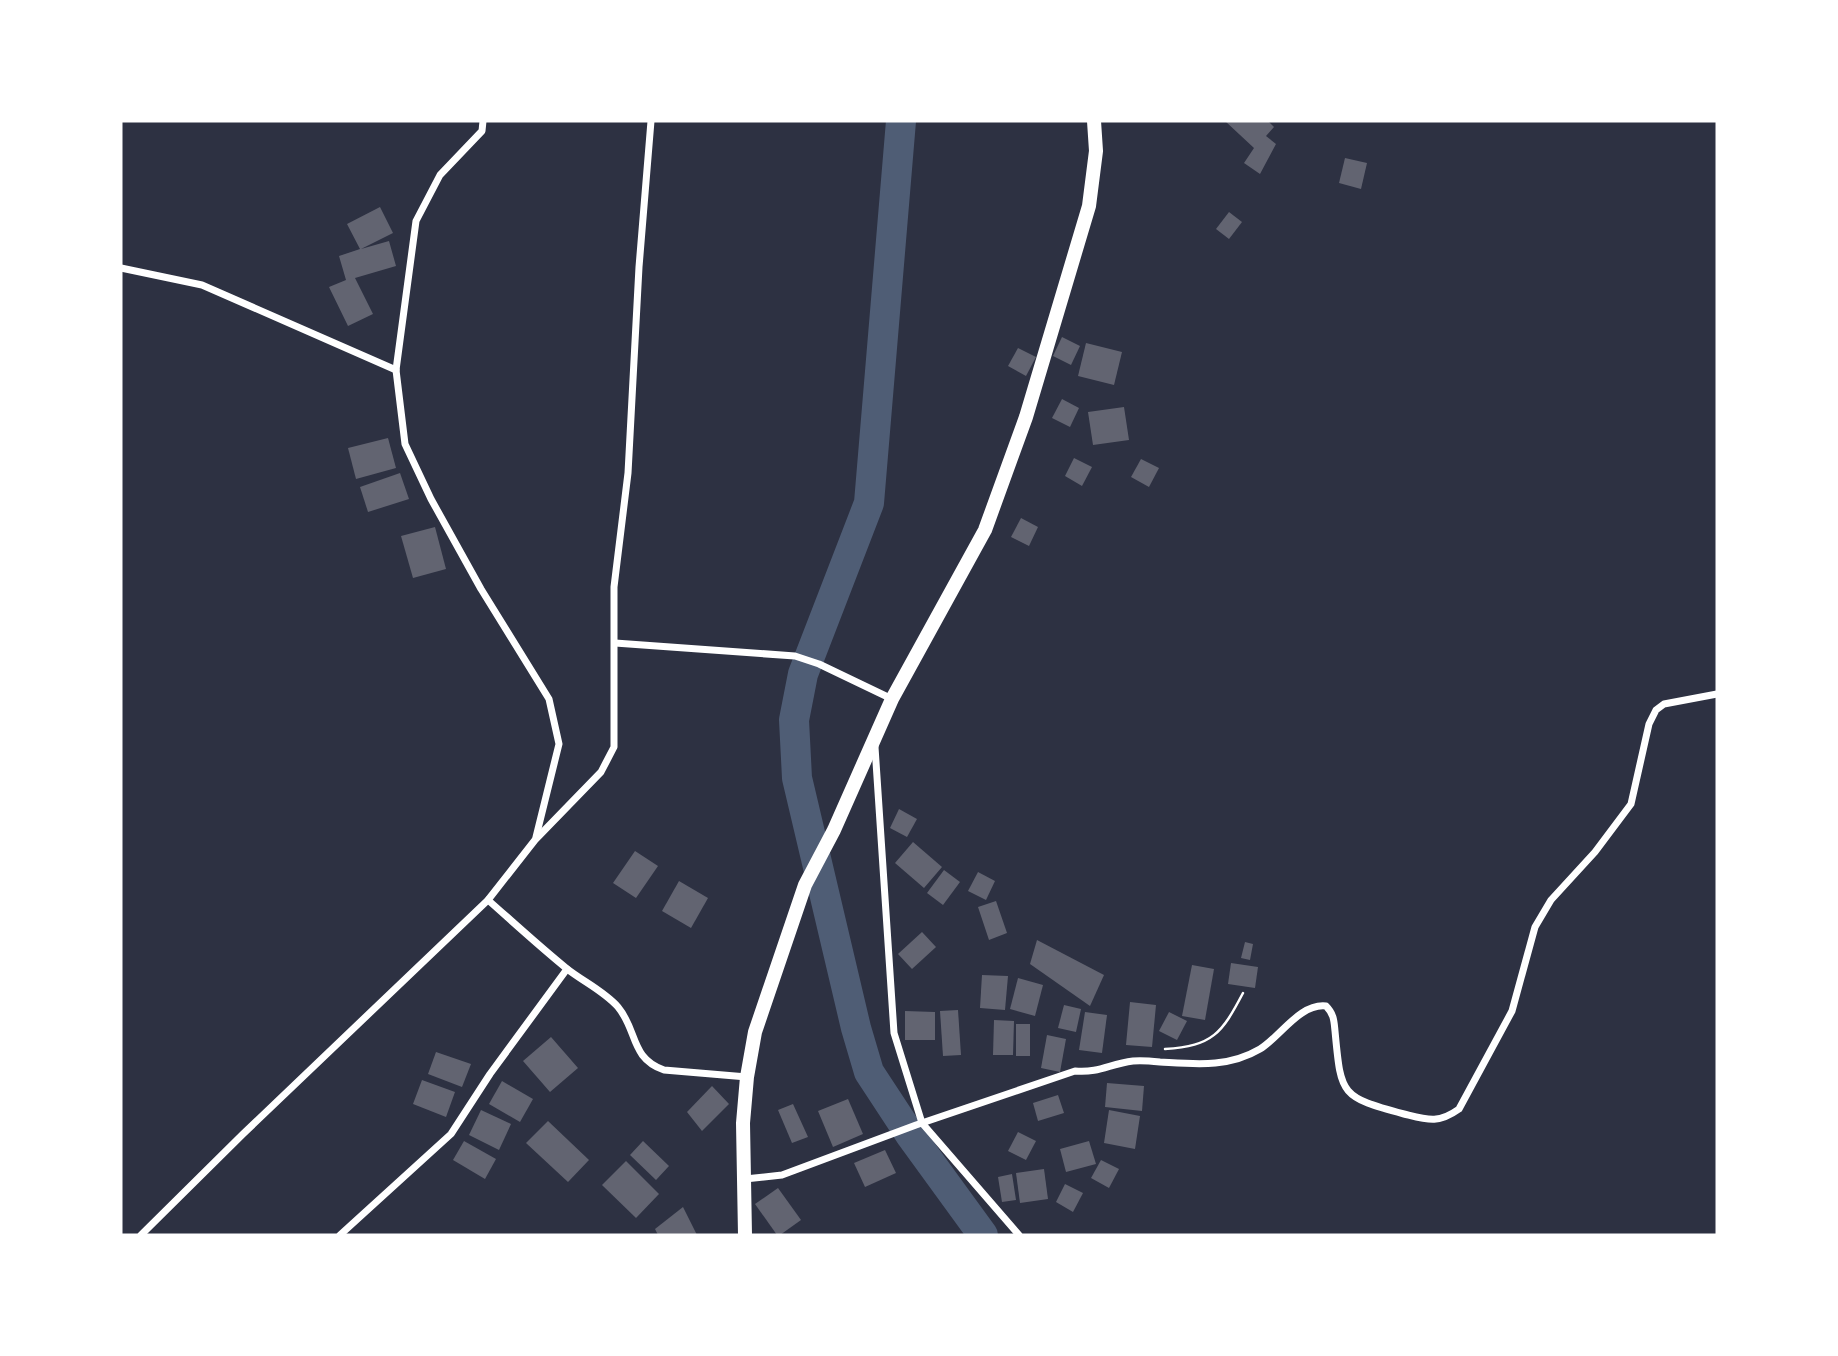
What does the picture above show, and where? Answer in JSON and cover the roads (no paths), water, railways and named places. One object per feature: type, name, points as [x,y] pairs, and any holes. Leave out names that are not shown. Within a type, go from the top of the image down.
[{"type":"main road","points":[[745,1235],[743,1123],[755,1032],[806,885],[834,830],[892,699],[985,530],[1021,429],[1089,206],[1096,151],[1094,121]]},
{"type":"street","points":[[483,121],[482,131],[440,175],[415,221],[396,370],[405,444],[431,499],[481,589],[549,699],[559,744],[535,840]]},
{"type":"street","points":[[141,1235],[488,900],[535,840],[601,772],[614,747],[614,587],[628,473],[637,292],[652,121]]},
{"type":"street","points":[[121,268],[202,285],[396,370]]},
{"type":"street","points":[[615,643],[795,656],[819,664],[892,699]]},
{"type":"street","points":[[744,1179],[782,1175],[1075,1070],[1092,1073],[1134,1060],[1212,1065],[1231,1061],[1260,1049],[1306,1011],[1318,1006],[1326,1006],[1334,1018],[1339,1077],[1349,1094],[1367,1104],[1428,1120],[1446,1118],[1459,1109],[1512,1011],[1535,927],[1551,900],[1595,852],[1631,804],[1649,723],[1656,710],[1664,704],[1717,694]]},
{"type":"street","points":[[874,739],[894,1032],[919,1124],[1019,1235]]},
{"type":"street","points":[[488,900],[567,969],[616,1005],[626,1018],[645,1061],[664,1070],[747,1077]]},
{"type":"street","points":[[340,1235],[451,1134],[511,1045],[567,969]]},
{"type":"waterway","points":[[901,121],[869,503],[803,674],[794,720],[797,778],[856,1028],[869,1072],[911,1136],[983,1235]]}]
